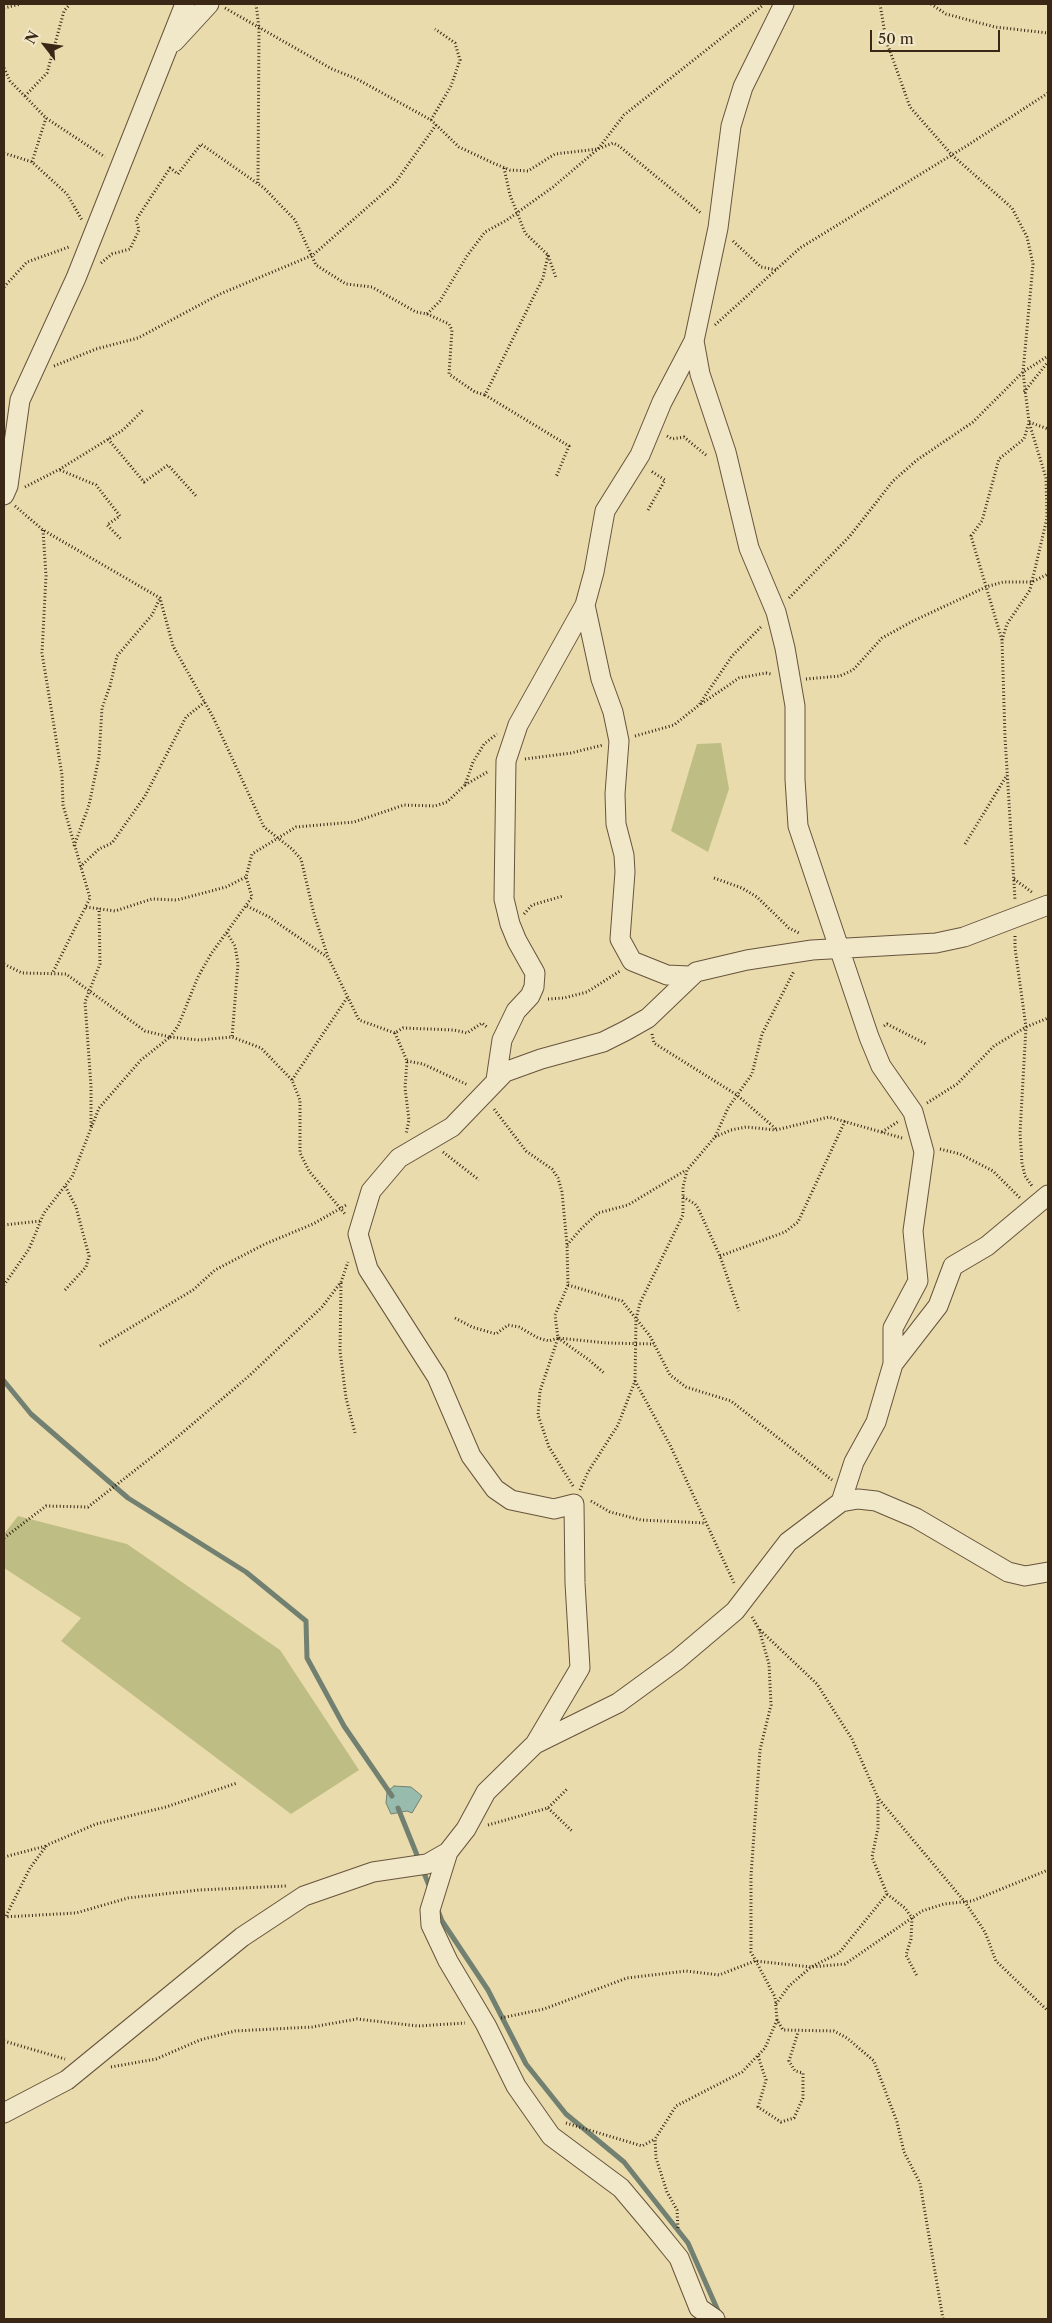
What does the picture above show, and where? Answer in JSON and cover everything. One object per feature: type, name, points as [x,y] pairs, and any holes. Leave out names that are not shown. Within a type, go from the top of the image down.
[{"type":"street","points":[[6,491],[20,400],[76,278],[185,4]]},
{"type":"street","points":[[167,50],[209,4]]},
{"type":"street","points":[[490,1086],[502,1040],[516,1011],[534,987],[535,973],[520,947],[510,924],[504,890],[506,761],[518,725],[585,605],[594,572],[605,511],[635,462],[662,402],[694,342],[718,228],[731,126],[743,87],[784,4]]},
{"type":"street","points":[[535,1744],[618,1703],[677,1660],[735,1611],[788,1542],[843,1497],[854,1462],[876,1422],[893,1364],[893,1328],[918,1281],[913,1231],[924,1152],[922,1143],[913,1112],[881,1066],[869,1037],[798,826],[795,779],[795,706],[791,680],[776,612],[749,548],[726,452],[700,374],[694,342]]},
{"type":"street","points":[[585,605],[601,679],[613,712],[618,741],[614,794],[616,824],[624,855],[620,939],[632,961],[667,975],[689,976]]},
{"type":"street","points":[[715,2319],[699,2308],[679,2258],[621,2188],[551,2136],[516,2086],[484,2022],[448,1961],[431,1925],[430,1910],[448,1852],[466,1829],[486,1792],[535,1744],[580,1668],[575,1584],[576,1499],[554,1509],[511,1500],[495,1489],[471,1456],[437,1377],[368,1269],[358,1234],[371,1192],[399,1158],[452,1127],[505,1072],[524,1064],[602,1042],[648,1018],[689,976],[696,972],[807,943],[838,949],[936,943],[964,937],[1016,917],[1041,900]]},
{"type":"street","points":[[893,1364],[938,1306],[953,1266],[988,1246],[1041,1202]]},
{"type":"street","points":[[843,1497],[876,1501],[916,1518],[1008,1572],[1025,1576],[1048,1572]]},
{"type":"street","points":[[4,2113],[67,2080],[242,1937],[304,1896],[373,1872],[427,1864],[448,1852]]},
{"type":"path","points":[[4,8],[21,4]]},
{"type":"path","points":[[25,96],[48,73],[64,11],[70,4]]},
{"type":"path","points":[[222,4],[226,9],[332,69],[357,79],[431,120],[459,147],[504,168],[528,172],[555,154],[598,149],[613,143],[620,146],[718,228],[761,267],[777,270]]},
{"type":"path","points":[[256,4],[259,28],[256,166],[258,183]]},
{"type":"path","points":[[427,314],[440,301],[467,256],[486,232],[553,187],[598,149],[624,115],[765,4]]},
{"type":"path","points":[[880,4],[886,40],[910,107],[952,155],[1012,208],[1027,237],[1033,264],[1027,313],[1023,372],[1024,392],[1029,422],[1046,478],[1048,524]]},
{"type":"path","points":[[931,4],[946,14],[995,27],[1048,33]]},
{"type":"path","points":[[431,120],[451,86],[460,60],[455,44],[435,29]]},
{"type":"path","points":[[4,68],[25,96],[46,118],[121,167]]},
{"type":"path","points":[[4,80],[7,74]]},
{"type":"path","points":[[694,342],[800,248],[952,155],[1048,93]]},
{"type":"path","points":[[32,162],[46,118]]},
{"type":"path","points":[[55,358],[52,367],[96,349],[138,338],[220,294],[313,255],[395,183],[436,125]]},
{"type":"path","points":[[99,265],[112,254],[130,249],[139,230],[136,220],[170,168],[178,174],[201,144],[258,183],[295,220],[313,255],[316,265],[346,284],[372,287],[416,312],[427,314],[450,324],[452,330],[449,374],[475,392],[485,395],[570,446],[556,477]]},
{"type":"path","points":[[4,153],[32,162],[67,194],[92,238],[26,262],[4,287]]},
{"type":"path","points":[[504,168],[510,195],[525,233],[548,255],[556,278]]},
{"type":"path","points":[[485,395],[535,294],[542,278],[548,255]]},
{"type":"path","points":[[1024,392],[1048,362]]},
{"type":"path","points":[[143,410],[123,430],[60,470],[24,488],[6,491],[18,509],[43,530],[160,598],[173,646],[205,702],[264,827],[300,859],[314,914],[328,957],[347,998],[359,1020],[395,1033],[407,1061],[405,1088],[409,1120],[399,1158]]},
{"type":"path","points":[[1029,422],[1048,429]]},
{"type":"path","points":[[1029,422],[1024,439],[999,460],[982,521],[971,536],[1002,640],[1007,774],[1016,917],[1015,948],[1026,1027],[1020,1133],[1022,1163],[1025,1176],[1041,1202]]},
{"type":"path","points":[[652,426],[672,439],[684,437],[707,456]]},
{"type":"path","points":[[108,439],[144,482],[168,465],[196,496]]},
{"type":"path","points":[[635,462],[665,480],[648,510]]},
{"type":"path","points":[[60,470],[96,485],[120,516],[107,525],[121,540]]},
{"type":"path","points":[[1002,640],[1007,624],[1030,590],[1047,518]]},
{"type":"path","points":[[43,530],[46,576],[42,653],[60,765],[62,805],[90,898],[53,972]]},
{"type":"path","points":[[699,706],[739,678],[766,672],[791,680],[840,676],[853,670],[882,638],[913,621],[986,587],[1003,582],[1032,582],[1048,574]]},
{"type":"path","points":[[74,846],[89,805],[99,757],[102,708],[110,686],[117,656],[152,615],[160,598]]},
{"type":"path","points":[[80,867],[99,849],[112,843],[145,796],[186,717],[205,702]]},
{"type":"path","points":[[4,1285],[28,1249],[41,1221],[72,1177],[99,1108],[141,1060],[170,1037],[178,1026],[203,968],[252,897],[246,877],[252,854],[296,827],[354,822],[404,805],[435,806],[448,802],[465,786],[473,762],[484,744],[493,736],[518,725]]},
{"type":"path","points":[[965,844],[1007,774]]},
{"type":"path","points":[[86,907],[115,911],[152,898],[177,900],[226,888],[246,877]]},
{"type":"path","points":[[567,1245],[598,1213],[628,1205],[687,1170],[715,1137],[728,1108],[752,1074],[762,1034],[807,943],[758,897],[742,888],[714,878]]},
{"type":"path","points":[[1013,878],[1041,900]]},
{"type":"path","points":[[510,924],[520,918],[532,905],[563,896]]},
{"type":"path","points":[[247,906],[269,917],[328,957]]},
{"type":"path","points":[[91,1129],[91,1086],[85,1002],[100,964],[98,908]]},
{"type":"path","points":[[227,933],[235,946],[238,964],[232,1037]]},
{"type":"path","points":[[526,1000],[564,998],[587,992],[615,975],[632,961]]},
{"type":"path","points":[[4,964],[22,973],[53,972],[66,974],[145,1032],[199,1040],[232,1037],[261,1048],[292,1080],[300,1100],[300,1153],[309,1171],[341,1208],[358,1234]]},
{"type":"path","points":[[292,1080],[347,998]]},
{"type":"path","points":[[648,1018],[654,1043],[737,1095],[776,1130]]},
{"type":"path","points":[[882,1132],[957,1084],[994,1046],[1026,1027],[1048,1018]]},
{"type":"path","points":[[395,1033],[402,1028],[454,1030],[467,1033],[482,1023],[502,1040]]},
{"type":"path","points":[[869,1037],[887,1024],[926,1044]]},
{"type":"path","points":[[407,1061],[423,1064],[490,1086],[502,1122],[526,1151],[552,1169],[558,1178],[562,1192],[567,1245],[568,1285],[554,1315],[558,1338],[540,1391],[538,1415],[549,1447],[576,1499],[610,1512],[641,1520],[705,1523]]},
{"type":"path","points":[[715,1137],[731,1130],[746,1127],[776,1130],[829,1117],[960,1154],[994,1172],[1041,1202]]},
{"type":"path","points":[[720,1256],[786,1232],[798,1222],[845,1121]]},
{"type":"path","points":[[428,1141],[480,1180]]},
{"type":"path","points":[[576,1499],[588,1472],[618,1425],[635,1381],[636,1319],[640,1303],[683,1215],[683,1198],[687,1170]]},
{"type":"path","points":[[64,1290],[86,1267],[89,1256],[76,1207],[65,1186]]},
{"type":"path","points":[[100,1346],[193,1290],[215,1270],[371,1192]]},
{"type":"path","points":[[683,1198],[695,1204],[698,1208],[720,1256],[739,1312]]},
{"type":"path","points":[[4,1225],[41,1221]]},
{"type":"path","points":[[348,1260],[341,1282],[340,1351],[346,1398],[355,1433]]},
{"type":"path","points":[[4,1538],[46,1506],[88,1507],[175,1439],[249,1376],[322,1307],[341,1282]]},
{"type":"path","points":[[568,1285],[622,1301],[654,1344],[670,1375],[686,1387],[731,1402],[843,1497]]},
{"type":"path","points":[[455,1318],[472,1327],[496,1334],[508,1325],[519,1327],[538,1338],[548,1340],[558,1338],[654,1344]]},
{"type":"path","points":[[558,1338],[604,1373]]},
{"type":"path","points":[[635,1381],[670,1445],[742,1601],[759,1629],[817,1684],[852,1739],[878,1798],[965,1902],[985,1932],[996,1961],[1048,2011]]},
{"type":"path","points":[[560,2121],[608,2138],[642,2146],[655,2140],[676,2106],[742,2072],[765,2048],[777,2020],[775,1997],[751,1952],[752,1876],[760,1750],[771,1705],[769,1664],[759,1629]]},
{"type":"path","points":[[4,1857],[47,1845],[96,1824],[166,1807],[237,1783]]},
{"type":"path","points":[[466,1829],[517,1818],[548,1808],[567,1788]]},
{"type":"path","points":[[878,1798],[878,1828],[872,1857],[887,1894],[905,1908],[912,1918],[911,1939],[906,1955],[917,1976]]},
{"type":"path","points":[[548,1808],[573,1832]]},
{"type":"path","points":[[47,1845],[30,1868],[5,1917],[76,1914],[128,1898],[199,1890],[285,1886],[304,1896]]},
{"type":"path","points":[[4,2041],[56,2058],[110,2067],[156,2059],[200,2040],[234,2031],[312,2027],[357,2019],[418,2026],[484,2022],[544,2008],[628,1978],[686,1971],[719,1975],[755,1961],[811,1967],[845,1964],[922,1910],[944,1904],[965,1902],[1022,1882],[1048,1870]]},
{"type":"path","points":[[776,2004],[789,1986],[811,1967],[839,1953],[887,1894]]},
{"type":"path","points":[[777,2020],[783,2030],[834,2031],[847,2038],[874,2062],[897,2122],[904,2152],[920,2182],[943,2319]]},
{"type":"path","points":[[758,2056],[766,2080],[758,2107],[781,2122],[794,2118],[803,2098],[803,2073],[795,2071],[789,2061],[798,2032]]},
{"type":"path","points":[[655,2140],[656,2158],[667,2192],[677,2210],[678,2231]]},
{"type":"green space","points":[[721,743],[729,789],[708,852],[671,831],[697,744]]},
{"type":"green space","points":[[18,1516],[127,1544],[280,1650],[359,1770],[291,1814],[61,1641],[81,1618],[4,1568],[4,1534]]},
{"type":"shaded area","points":[[394,1786],[411,1787],[422,1796],[412,1813],[407,1811],[391,1814],[386,1803],[387,1792]]},
{"type":"waterway","points":[[4,1381],[31,1414],[128,1498],[246,1572],[306,1621],[307,1658],[344,1726],[392,1796]]},
{"type":"waterway","points":[[398,1808],[419,1860]]},
{"type":"waterway","points":[[422,1868],[430,1888]]},
{"type":"waterway","points":[[437,1908],[442,1921],[488,1990],[526,2064],[566,2114],[624,2162],[688,2243],[719,2313]]}]
